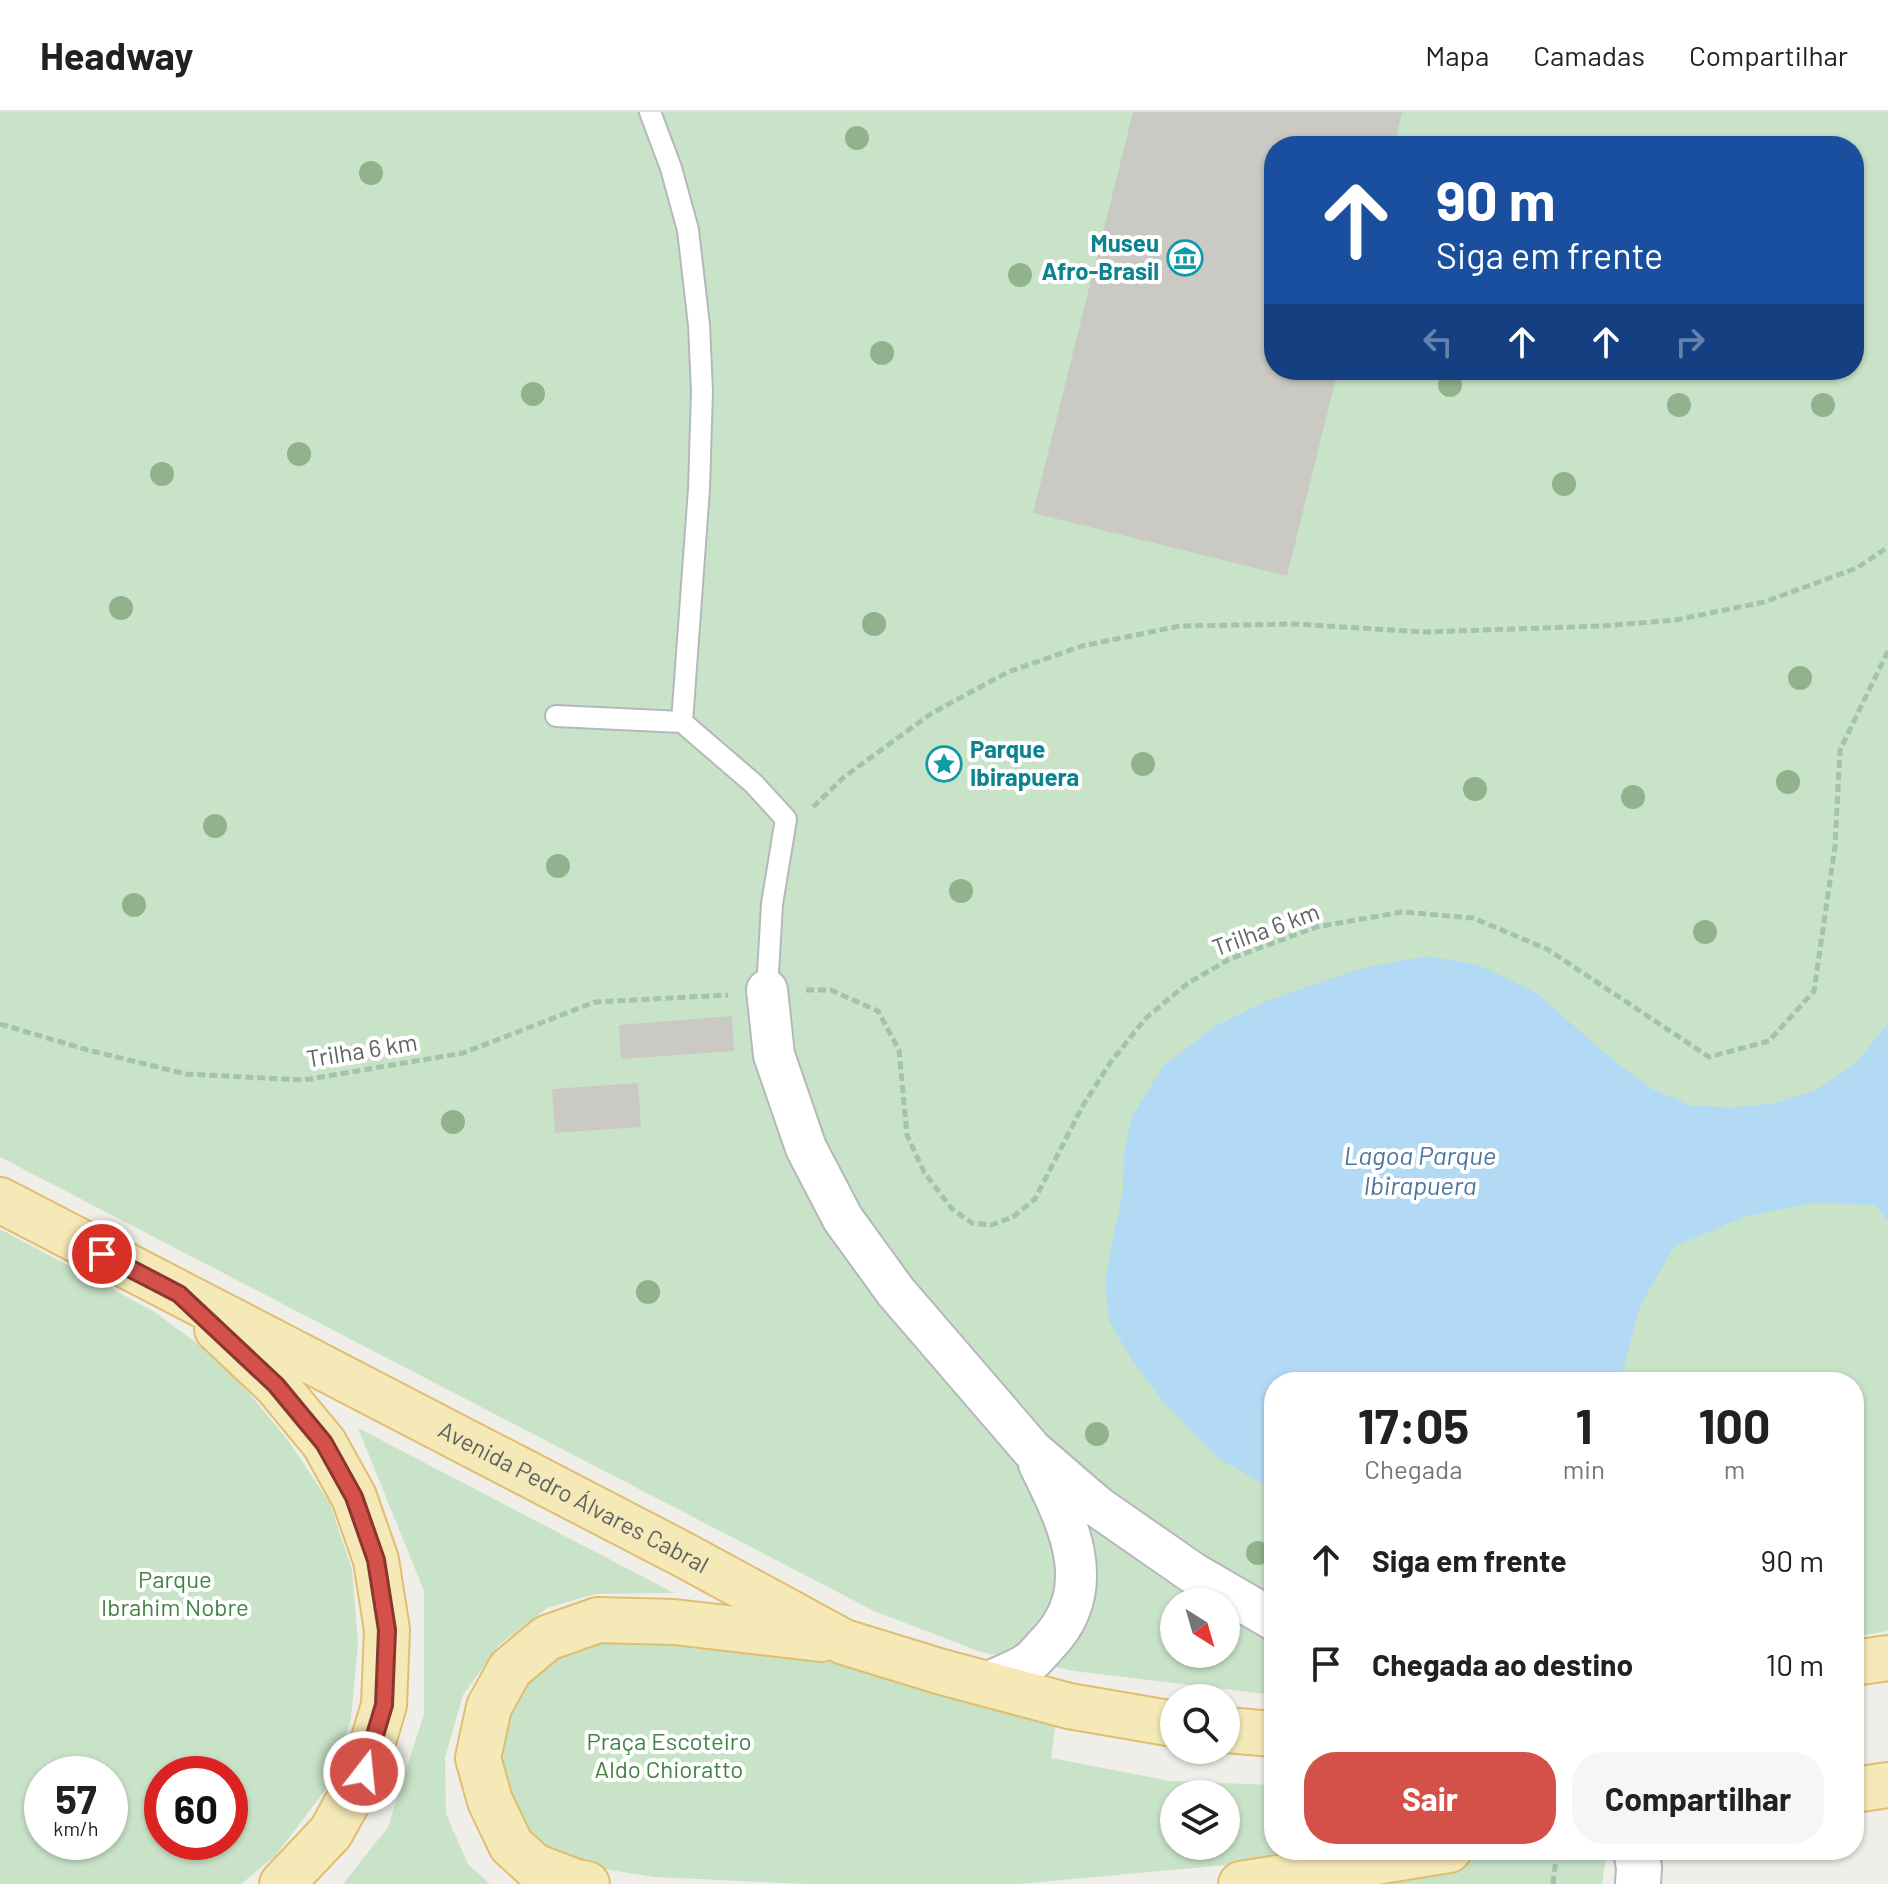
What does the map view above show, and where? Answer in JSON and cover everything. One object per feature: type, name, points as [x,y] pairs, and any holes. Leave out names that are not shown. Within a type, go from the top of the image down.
[{"type":"main road","name":"Avenida Pedro Álvares Cabral","points":[[0,1200],[670,1548],[844,1642],[1069,1706],[1160,1722]]},
{"type":"main road","points":[[179,1294],[276,1385],[324,1443],[354,1497],[376,1560],[387,1630],[384,1705],[364,1772],[331,1832],[282,1884]]},
{"type":"main road","points":[[587,1884],[534,1866],[511,1845],[490,1801],[478,1758],[489,1707],[510,1669],[547,1638],[598,1620],[674,1622],[844,1642]]},
{"type":"main road","points":[[1864,1662],[1888,1658]]},
{"type":"main road","points":[[1240,1731],[1264,1733]]},
{"type":"main road","points":[[1864,1789],[1888,1785]]},
{"type":"main road","points":[[1241,1884],[1388,1860]]},
{"type":"street","points":[[767,990],[774,1055],[806,1148],[843,1219],[896,1292],[1032,1450],[1098,1507],[1193,1573],[1264,1614]]},
{"type":"street","points":[[987,1683],[1031,1661],[1058,1632],[1074,1602],[1075,1556],[1068,1528],[1032,1450]]},
{"type":"street","points":[[1638,1860],[1638,1884]]},
{"type":"lane","points":[[650,112],[671,168],[688,230],[702,378],[699,489],[682,722]]},
{"type":"lane","points":[[556,716],[682,722],[754,784],[786,819],[772,904],[767,990]]},
{"type":"path","points":[[782,849],[799,821],[844,777],[932,713],[1008,672],[1082,646],[1180,626],[1294,624],[1424,632],[1602,626],[1676,620],[1764,602],[1857,568],[1888,547]]},
{"type":"path","name":"Trilha 6 km","points":[[831,990],[878,1011],[899,1050],[907,1135],[924,1172],[952,1209],[972,1223],[991,1225],[1013,1217],[1035,1199],[1082,1107],[1110,1063],[1146,1018],[1188,983],[1230,959],[1316,927],[1402,912],[1473,918],[1547,949],[1709,1057],[1769,1041],[1814,991],[1835,846],[1840,750],[1888,651]]},
{"type":"path","name":"Trilha 6 km","points":[[0,1024],[186,1074],[304,1080],[463,1053],[595,1002],[727,995]]},
{"type":"path","points":[[1553,1884],[1556,1860]]},
{"type":"green space","name":"Parque Ibirapuera","points":[[0,112],[1888,112],[1888,1631],[1864,1635],[1864,1372],[1264,1372],[1264,1694],[1240,1691],[1240,1684],[1182,1684],[1074,1671],[981,1652],[874,1611],[0,1157]]},
{"type":"green space","name":"Parque Ibrahim Nobre","points":[[0,1229],[153,1311],[223,1362],[287,1439],[330,1503],[352,1570],[358,1643],[351,1719],[326,1789],[275,1856],[241,1884],[0,1884]]},
{"type":"green space","points":[[358,1428],[674,1593],[595,1594],[547,1608],[499,1645],[463,1695],[445,1758],[446,1814],[468,1864],[490,1884],[343,1884],[388,1827],[424,1714],[424,1591]]},
{"type":"green space","name":"Praça Escoteiro Aldo Chioratto","points":[[586,1636],[846,1658],[1057,1713],[1051,1758],[1165,1780],[1160,1780],[1160,1860],[1240,1860],[1240,1784],[1264,1785],[1264,1860],[1271,1860],[1018,1884],[807,1884],[654,1877],[592,1867],[544,1850],[516,1815],[497,1763],[507,1702],[539,1662]]},
{"type":"green space","points":[[1465,1860],[1606,1860],[1602,1884],[1325,1884]]},
{"type":"water","name":"Lagoa Parque Ibirapuera","points":[[1428,956],[1479,965],[1537,993],[1607,1055],[1652,1089],[1690,1105],[1729,1108],[1775,1103],[1814,1091],[1857,1062],[1888,1023],[1888,1222],[1876,1205],[1811,1203],[1744,1217],[1674,1247],[1640,1306],[1623,1372],[1264,1372],[1264,1484],[1218,1458],[1164,1403],[1132,1360],[1109,1321],[1105,1282],[1123,1191],[1124,1154],[1132,1116],[1164,1065],[1217,1025],[1269,1000],[1362,968]]},
{"type":"building","name":"Museu Afro-Brasil","points":[[1133,112],[1402,112],[1396,136],[1264,136],[1264,380],[1336,380],[1287,576],[1033,513]]},
{"type":"building","points":[[732,1016],[734,1051],[621,1059],[619,1025]]},
{"type":"building","points":[[638,1083],[641,1127],[555,1133],[552,1089]]},
{"type":"place","name":"Museu Afro-Brasil","points":[[1185,258]]},
{"type":"place","name":"Parque Ibirapuera","points":[[944,764]]},
{"type":"route","points":[[102,1254],[179,1294],[276,1385],[324,1443],[354,1497],[376,1560],[387,1630],[384,1705],[364,1772]]}]
